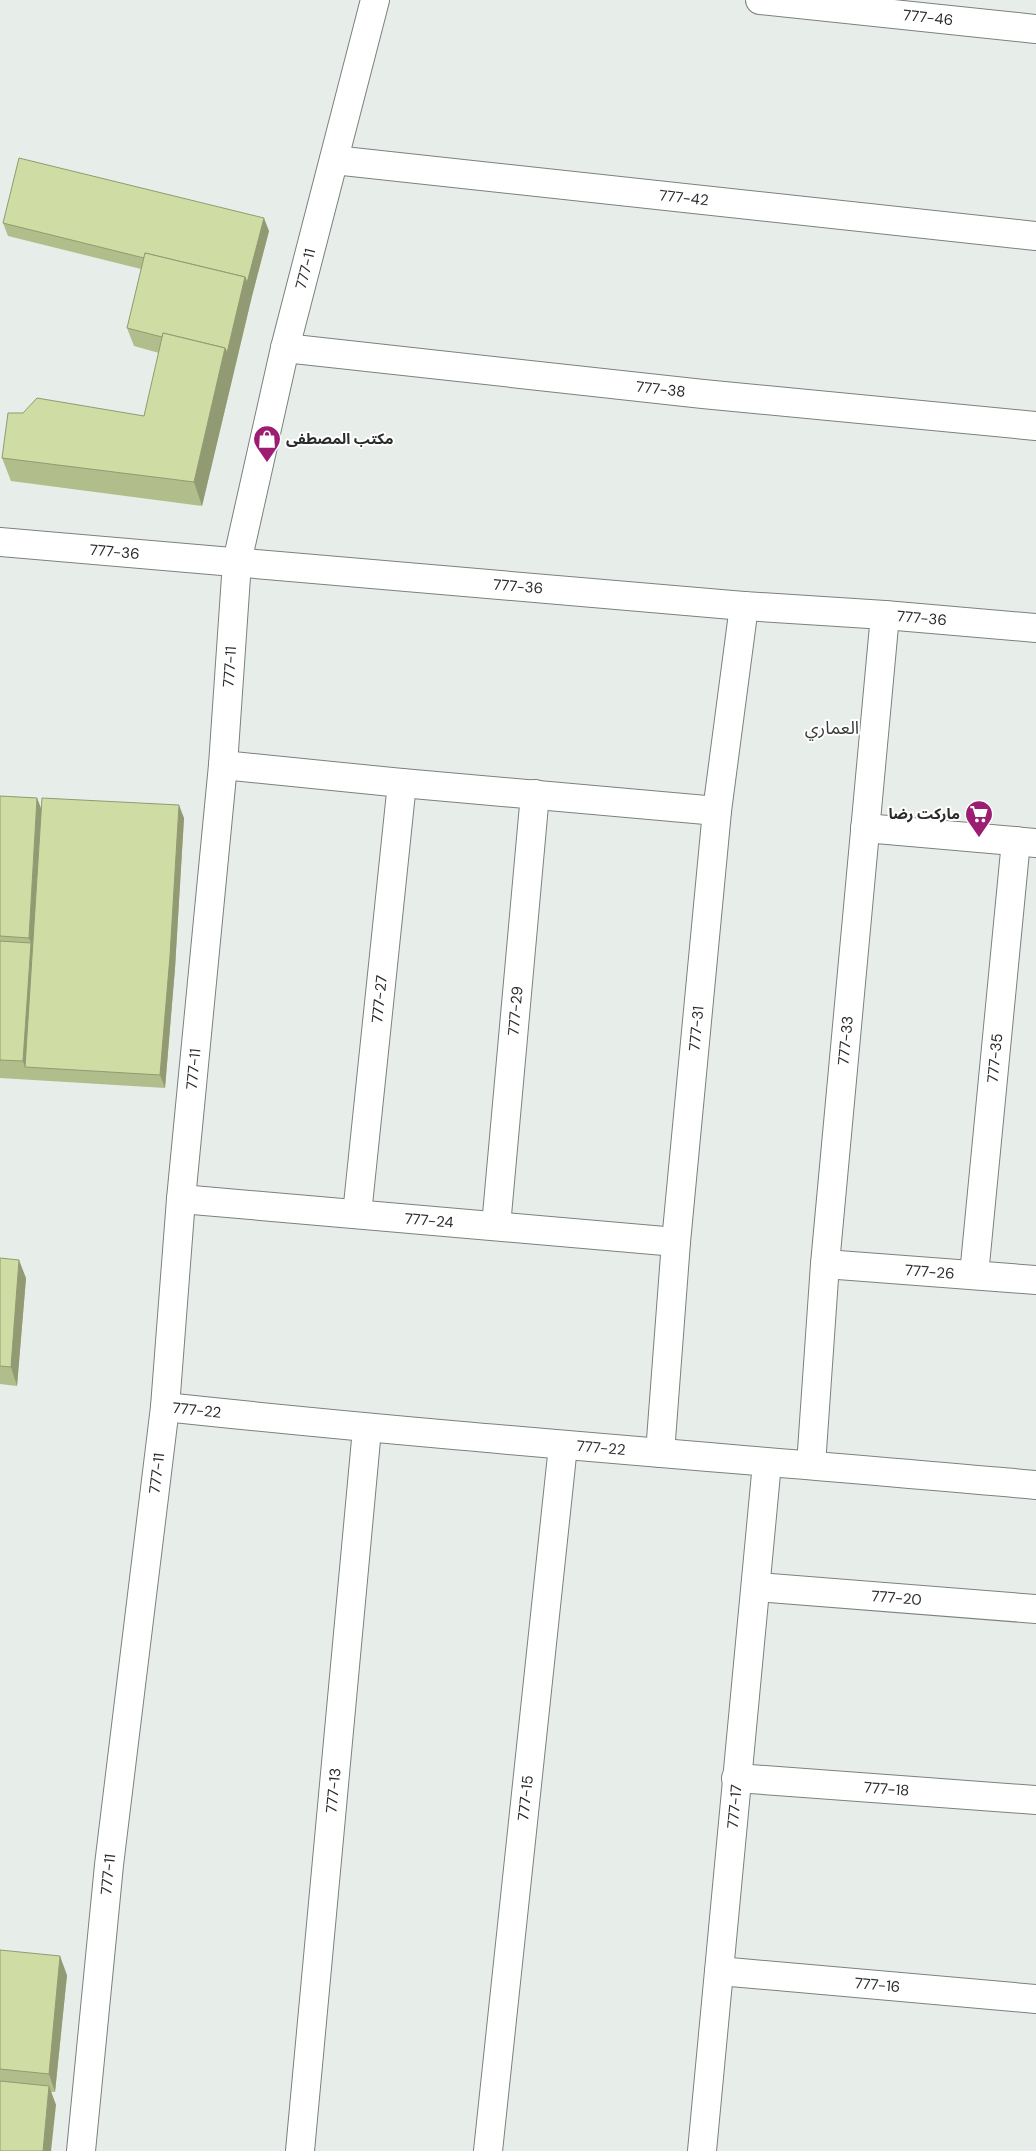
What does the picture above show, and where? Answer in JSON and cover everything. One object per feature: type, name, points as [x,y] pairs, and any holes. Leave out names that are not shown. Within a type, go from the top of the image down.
[{"type":"street","name":"777-11","points":[[81,2151],[110,1865],[165,1408],[181,1198],[223,765],[237,562],[285,348],[375,0]]},
{"type":"street","name":"777-46","points":[[760,0],[966,11],[1036,29]]},
{"type":"street","name":"777-42","points":[[334,160],[1036,236]]},
{"type":"street","name":"777-38","points":[[285,348],[704,394],[1036,426]]},
{"type":"street","name":"777-36","points":[[0,542],[744,606],[885,615],[1036,628]]},
{"type":"street","name":"777-31","points":[[660,1453],[676,1242],[717,811],[744,606]]},
{"type":"street","name":"777-33","points":[[811,1465],[824,1264],[885,615]]},
{"type":"street","points":[[223,765],[717,811]]},
{"type":"street","name":"777-27","points":[[357,1214],[402,783]]},
{"type":"street","name":"777-29","points":[[496,1226],[535,794]]},
{"type":"street","points":[[865,828],[1026,842]]},
{"type":"street","name":"777-35","points":[[974,1275],[1026,842]]},
{"type":"street","name":"777-24","points":[[181,1198],[676,1242]]},
{"type":"street","name":"777-26","points":[[824,1264],[1036,1280]]},
{"type":"street","name":"777-22","points":[[165,1408],[367,1429],[1036,1485]]},
{"type":"street","name":"777-13","points":[[300,2151],[367,1429]]},
{"type":"street","name":"777-15","points":[[488,2151],[563,1446]]},
{"type":"street","name":"777-17","points":[[702,2151],[736,1778],[757,1587],[768,1463]]},
{"type":"street","name":"777-20","points":[[757,1587],[1036,1609]]},
{"type":"street","name":"777-18","points":[[736,1778],[1036,1800]]},
{"type":"street","name":"777-16","points":[[719,1971],[1036,1999]]},
{"type":"building","points":[[19,158],[264,218],[247,283],[245,277],[145,253],[144,258],[3,223]]},
{"type":"building","points":[[145,253],[245,277],[227,353],[225,348],[163,333],[162,337],[127,328]]},
{"type":"building","points":[[163,333],[225,348],[194,482],[2,458],[8,413],[23,413],[37,398],[144,416]]},
{"type":"building","points":[[0,796],[37,798],[29,938],[0,936]]},
{"type":"building","points":[[42,798],[179,805],[170,956],[160,1075],[25,1067]]},
{"type":"building","points":[[0,941],[31,943],[23,1061],[0,1060]]},
{"type":"building","points":[[0,1258],[19,1260],[11,1367],[0,1366]]},
{"type":"building","points":[[0,1950],[60,1956],[49,2074],[0,2069]]},
{"type":"building","points":[[0,2081],[49,2086],[43,2151],[0,2151]]},
{"type":"place","name":"مكتب المصطفى","points":[[267,463]]},
{"type":"place","name":"ماركت رضا","points":[[979,838]]},
{"type":"district","name":"العماري","points":[[832,728]]}]
